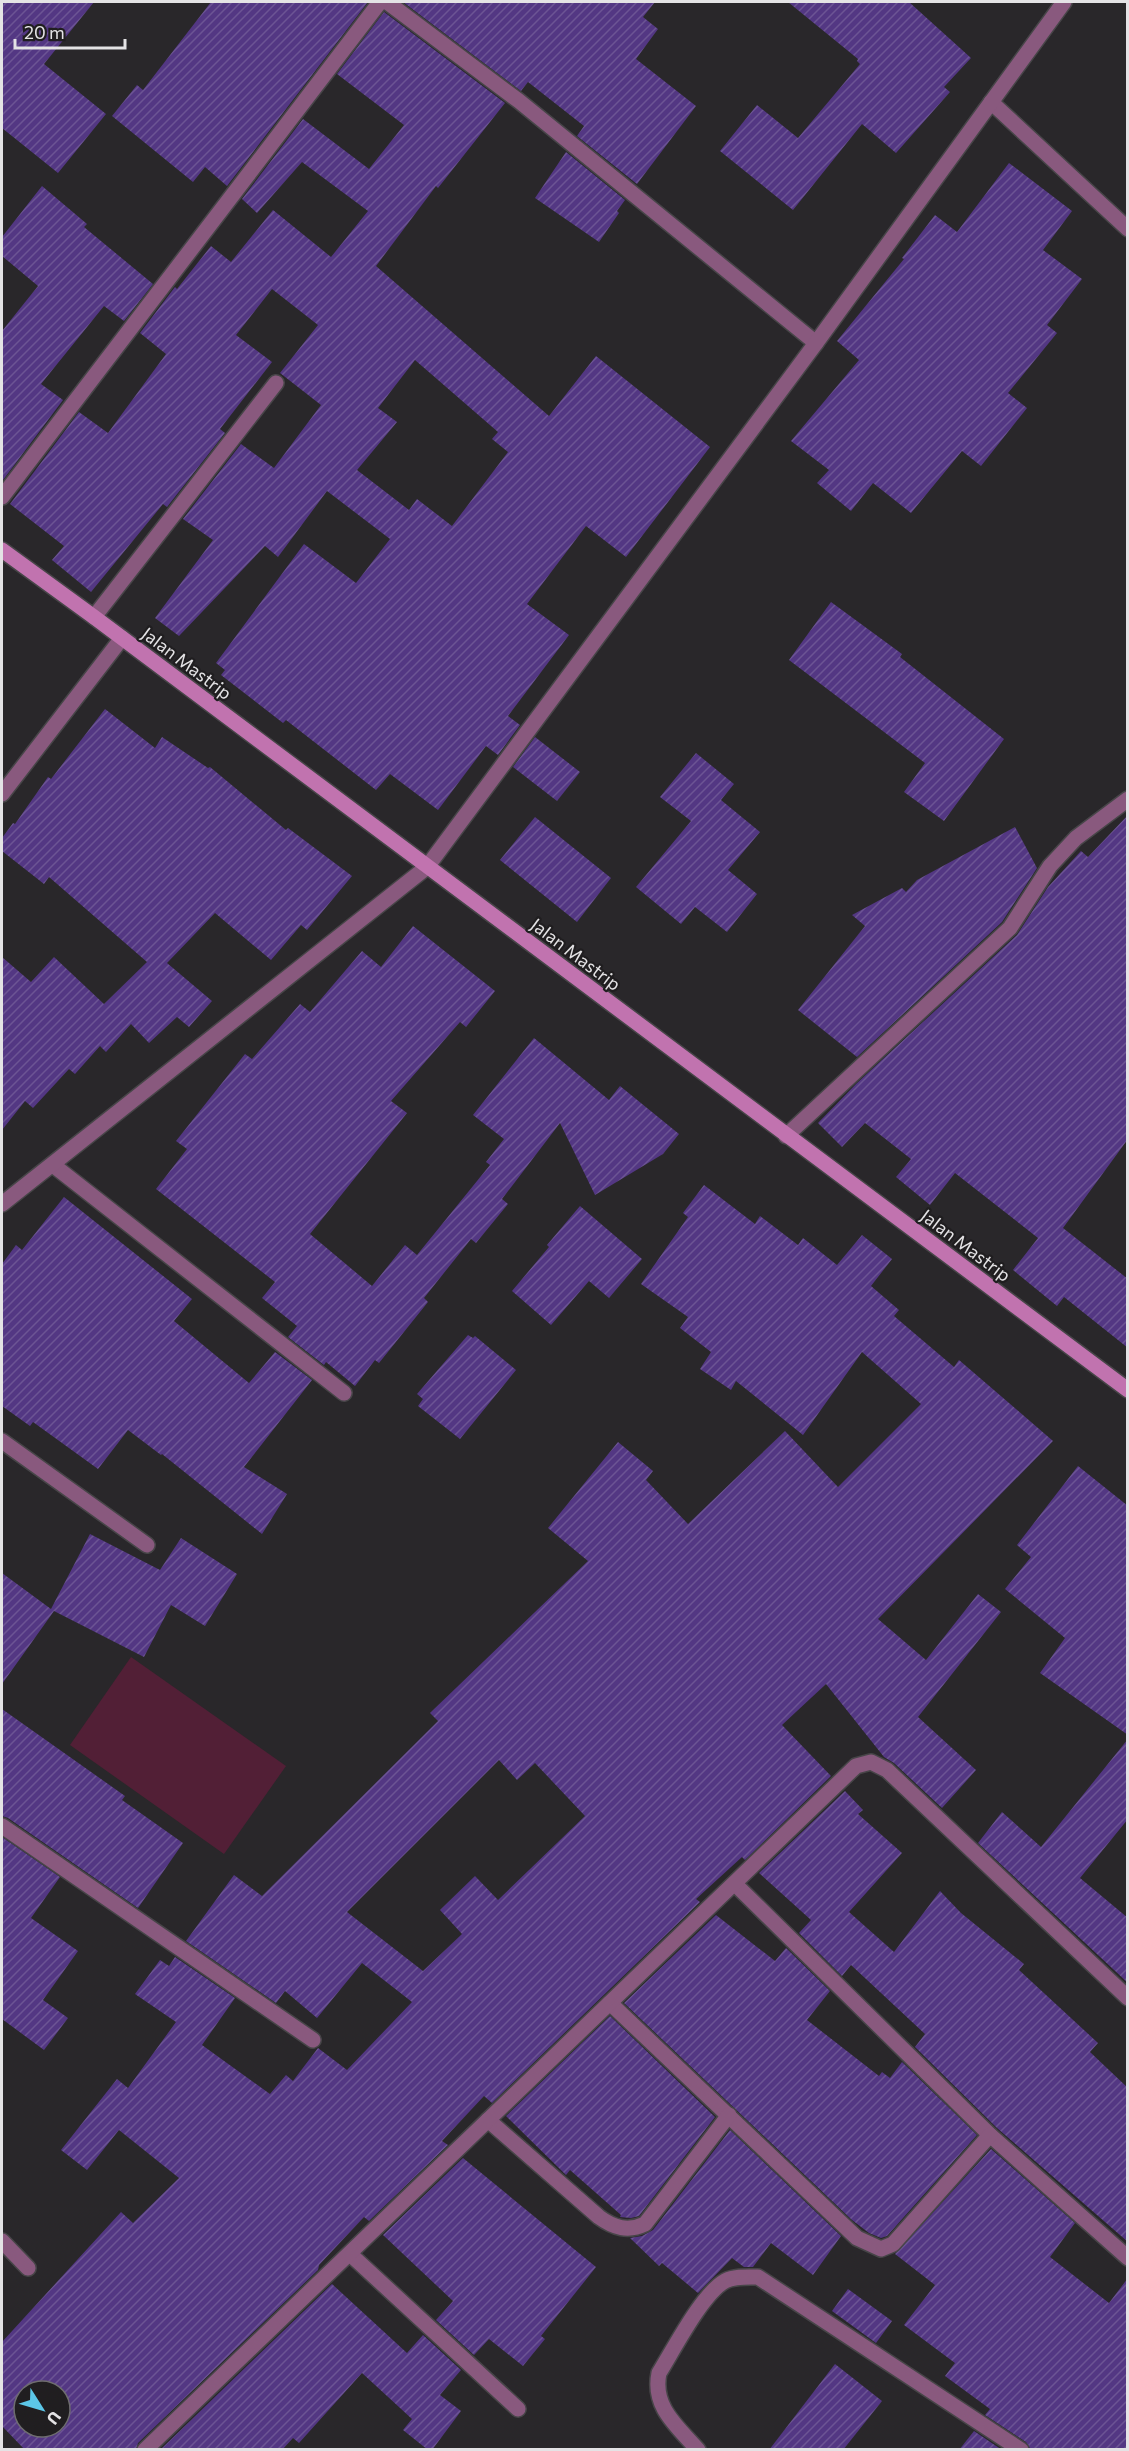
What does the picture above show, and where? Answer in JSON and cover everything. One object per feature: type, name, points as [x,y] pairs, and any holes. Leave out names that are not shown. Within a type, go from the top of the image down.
[{"type":"main road","name":"Jalan Mastrip","points":[[2,550],[1128,1390]]},
{"type":"street","points":[[2,497],[380,2]]},
{"type":"street","points":[[387,2],[519,101],[816,343]]},
{"type":"street","points":[[2,1204],[427,867],[816,343],[1064,2]]},
{"type":"street","points":[[991,102],[1128,229]]},
{"type":"street","points":[[94,617],[276,383]]},
{"type":"street","points":[[2,794],[122,638]]},
{"type":"street","points":[[786,1136],[1010,928],[1050,866],[1076,838],[1128,799]]},
{"type":"street","points":[[53,1165],[344,1393]]},
{"type":"street","points":[[2,1441],[147,1545]]},
{"type":"street","points":[[145,2450],[856,1766],[871,1762],[887,1770],[1128,1998]]},
{"type":"street","points":[[2,1826],[313,2040]]},
{"type":"street","points":[[735,1884],[990,2135],[1128,2258]]},
{"type":"street","points":[[610,2003],[857,2238],[881,2249],[893,2244],[990,2135]]},
{"type":"street","points":[[488,2120],[609,2225],[634,2229],[645,2224],[729,2115]]},
{"type":"street","points":[[2,2241],[28,2268]]},
{"type":"street","points":[[350,2254],[518,2409]]},
{"type":"street","points":[[698,2450],[663,2410],[656,2385],[659,2373],[710,2293],[726,2280],[742,2277],[758,2277],[1021,2450]]},
{"type":"shaded area","points":[[131,1657],[286,1766],[224,1854],[70,1745]]},
{"type":"building","points":[[2,2],[94,2],[44,64],[106,114],[58,173],[2,128]]},
{"type":"building","points":[[211,2],[368,2],[227,186],[205,167],[193,182],[112,116],[137,85],[143,90]]},
{"type":"building","points":[[403,2],[655,2],[643,17],[658,29],[636,59],[696,106],[637,184],[577,136],[584,126],[528,82],[521,91]]},
{"type":"building","points":[[788,2],[909,2],[971,58],[944,87],[950,92],[896,153],[862,124],[793,210],[720,151],[757,105],[798,138],[860,64],[858,59]]},
{"type":"building","points":[[384,12],[505,103],[438,188],[436,186],[376,266],[549,416],[596,356],[710,447],[626,557],[586,526],[527,604],[569,635],[508,716],[520,725],[498,755],[486,746],[438,810],[390,774],[376,790],[286,720],[283,723],[221,675],[225,670],[216,663],[304,544],[356,583],[390,539],[327,491],[278,557],[265,546],[179,636],[155,618],[213,540],[183,519],[241,444],[274,468],[321,405],[280,373],[318,325],[272,289],[236,335],[272,362],[220,429],[225,433],[167,507],[163,504],[91,592],[52,560],[64,546],[10,504],[79,412],[108,433],[166,354],[140,333],[175,287],[177,289],[211,246],[231,262],[273,210],[331,257],[368,211],[302,162],[257,213],[242,199],[303,119],[369,169],[404,125],[337,74]],"holes":[[[415,360],[498,432],[492,439],[508,452],[452,526],[417,499],[409,510],[357,470],[397,422],[378,408]]]},
{"type":"building","points":[[566,152],[625,200],[599,242],[535,198]]},
{"type":"building","points":[[1009,163],[1072,211],[1043,250],[1082,279],[1047,325],[1057,333],[1008,393],[1027,408],[981,466],[962,451],[911,513],[873,483],[851,511],[817,483],[829,470],[791,441],[859,360],[837,341],[904,259],[902,258],[935,215],[957,232]]},
{"type":"building","points":[[42,186],[87,224],[84,227],[153,284],[124,321],[104,306],[41,384],[63,400],[3,480],[2,331],[38,286],[2,256],[2,237]]},
{"type":"building","points":[[831,602],[902,654],[900,657],[1004,739],[944,821],[904,792],[925,763],[789,660]]},
{"type":"building","points":[[105,709],[155,748],[162,737],[208,768],[210,767],[286,830],[288,828],[352,876],[307,930],[301,925],[271,960],[215,913],[167,963],[212,1001],[189,1027],[177,1017],[149,1043],[131,1024],[106,1052],[100,1046],[75,1074],[69,1069],[33,1108],[25,1101],[2,1130],[2,957],[31,982],[54,957],[104,1004],[147,962],[49,877],[44,884],[2,851],[2,838],[13,823],[15,824],[48,777],[51,779]]},
{"type":"building","points":[[535,737],[580,772],[557,801],[513,767]]},
{"type":"building","points":[[696,753],[734,784],[721,800],[760,832],[728,870],[757,894],[727,932],[695,907],[681,924],[636,887],[691,821],[660,797]]},
{"type":"building","points":[[1128,815],[1128,1139],[1063,1228],[1128,1279],[1128,1348],[1064,1297],[1057,1306],[1013,1270],[1038,1238],[955,1173],[930,1205],[896,1177],[911,1159],[865,1123],[842,1147],[818,1123],[856,1084],[1017,935],[1048,887],[1081,851],[1088,857]]},
{"type":"building","points":[[535,817],[611,878],[577,922],[500,860]]},
{"type":"building","points":[[1015,827],[1037,868],[1002,922],[857,1057],[798,1010],[865,926],[852,915],[902,888],[906,892],[917,880]]},
{"type":"building","points":[[413,926],[495,991],[466,1027],[460,1022],[391,1101],[407,1113],[310,1234],[372,1286],[405,1245],[417,1255],[490,1165],[486,1162],[504,1139],[473,1115],[534,1038],[609,1100],[620,1086],[679,1134],[663,1154],[595,1195],[560,1123],[502,1199],[508,1204],[476,1243],[471,1239],[424,1298],[428,1302],[379,1363],[375,1360],[355,1386],[326,1362],[324,1365],[288,1337],[297,1326],[262,1298],[275,1282],[156,1189],[187,1149],[176,1141],[245,1054],[252,1059],[300,1004],[310,1012],[362,951],[381,967]]},
{"type":"building","points":[[704,1185],[755,1224],[760,1216],[798,1245],[803,1238],[837,1265],[862,1235],[892,1259],[871,1286],[899,1310],[894,1316],[954,1367],[959,1360],[1053,1441],[878,1619],[926,1660],[978,1594],[1001,1612],[918,1717],[976,1770],[942,1808],[894,1763],[884,1757],[826,1684],[782,1725],[831,1776],[745,1860],[742,1857],[696,1899],[700,1902],[492,2103],[484,2096],[442,2141],[448,2145],[369,2221],[364,2217],[319,2265],[318,2270],[138,2443],[136,2450],[25,2450],[14,2439],[72,2439],[72,2379],[12,2379],[12,2436],[2,2426],[2,2342],[121,2212],[133,2223],[179,2178],[119,2130],[87,2170],[61,2150],[117,2079],[128,2088],[176,2022],[135,1994],[160,1960],[169,1966],[175,1957],[235,1998],[202,2045],[270,2094],[286,2075],[293,2081],[318,2048],[347,2070],[412,2002],[362,1963],[317,2018],[285,1991],[276,2003],[186,1941],[234,1875],[262,1896],[438,1721],[430,1713],[588,1561],[548,1528],[618,1442],[653,1471],[646,1480],[688,1524],[785,1431],[838,1487],[921,1404],[862,1352],[803,1435],[736,1381],[731,1390],[700,1369],[711,1352],[680,1328],[688,1317],[641,1284],[688,1217],[683,1213]],"holes":[[[499,1760],[517,1780],[535,1763],[585,1816],[498,1900],[475,1876],[440,1910],[462,1934],[423,1971],[347,1912]]]},
{"type":"building","points":[[64,1197],[192,1299],[174,1321],[249,1383],[275,1352],[312,1380],[244,1467],[287,1494],[262,1534],[162,1454],[128,1430],[98,1469],[33,1422],[30,1426],[2,1406],[2,1264],[16,1245],[22,1250]]},
{"type":"building","points":[[580,1206],[642,1259],[609,1298],[589,1281],[551,1325],[512,1291]]},
{"type":"building","points":[[468,1335],[473,1338],[475,1336],[516,1370],[460,1439],[418,1406],[423,1399],[417,1394]]},
{"type":"building","points":[[1078,1466],[1128,1506],[1128,1735],[1040,1673],[1065,1638],[1005,1589],[1031,1557],[1017,1545]]},
{"type":"building","points":[[90,1534],[160,1570],[181,1538],[237,1574],[205,1626],[171,1605],[144,1657],[54,1611],[2,1684],[2,1573],[51,1609]]},
{"type":"building","points":[[2,1709],[125,1796],[122,1800],[183,1843],[138,1908],[2,1816]]},
{"type":"building","points":[[1128,1739],[1128,1819],[1080,1878],[1128,1918],[1128,1983],[978,1843],[1002,1812],[1041,1847]]},
{"type":"building","points":[[845,1791],[863,1810],[858,1814],[902,1853],[849,1912],[894,1952],[940,1891],[961,1913],[1024,1964],[1019,1970],[1098,2043],[1090,2052],[1128,2088],[1128,2242],[997,2128],[915,2047],[925,2034],[851,1965],[842,1976],[799,1933],[811,1920],[759,1873]]},
{"type":"building","points":[[2,1837],[60,1877],[31,1918],[78,1951],[43,2000],[68,2018],[44,2050],[2,2019]]},
{"type":"building","points":[[716,1915],[775,1961],[786,1948],[830,1991],[807,2020],[879,2076],[882,2072],[890,2078],[902,2062],[977,2135],[887,2236],[881,2238],[869,2233],[852,2220],[624,2003]]},
{"type":"building","points":[[610,2016],[715,2117],[639,2216],[631,2218],[620,2217],[621,2215],[570,2170],[566,2175],[506,2116]]},
{"type":"building","points":[[730,2130],[841,2236],[813,2275],[771,2243],[753,2267],[744,2267],[732,2258],[698,2293],[662,2263],[659,2266],[630,2238],[642,2236],[653,2230]]},
{"type":"building","points":[[991,2149],[1075,2223],[1050,2257],[1109,2303],[1128,2278],[1128,2450],[1031,2450],[1026,2442],[985,2415],[990,2409],[945,2376],[955,2363],[904,2325],[935,2285],[895,2254]]},
{"type":"building","points":[[463,2158],[596,2267],[541,2336],[545,2339],[523,2366],[489,2339],[474,2355],[436,2320],[453,2301],[383,2235]]},
{"type":"building","points":[[332,2284],[407,2353],[423,2335],[461,2370],[440,2395],[461,2411],[432,2450],[428,2450],[403,2430],[412,2419],[362,2373],[299,2443],[293,2438],[282,2450],[160,2450]]},
{"type":"building","points":[[848,2289],[892,2321],[876,2343],[832,2311]]},
{"type":"building","points":[[835,2364],[882,2401],[843,2450],[769,2450]]},
{"type":"building","points":[[974,2431],[1002,2450],[959,2450]]}]
